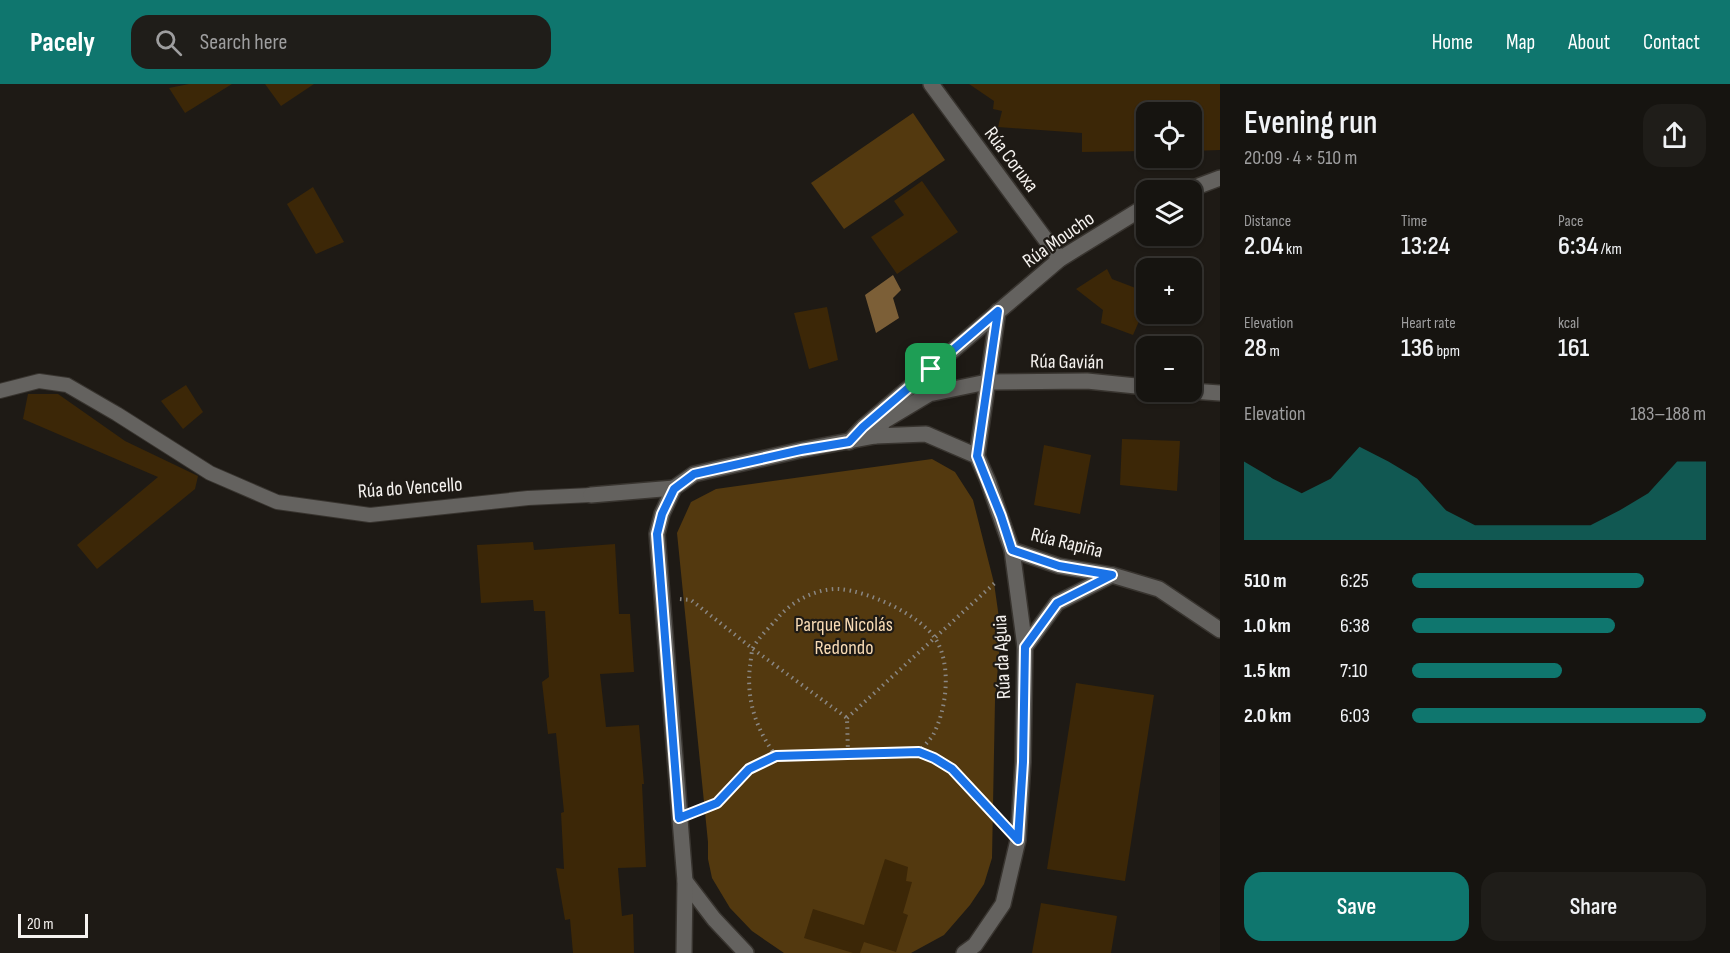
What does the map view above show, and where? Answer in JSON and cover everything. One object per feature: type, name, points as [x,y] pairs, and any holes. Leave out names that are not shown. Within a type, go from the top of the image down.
[{"type":"street","name":"Rúa Coruxa","points":[[931,84],[1060,259]]},
{"type":"street","points":[[1202,185],[1220,178]]},
{"type":"street","name":"Rúa Moucho","points":[[849,442],[863,427],[1060,259],[1136,213]]},
{"type":"street","points":[[684,953],[686,881],[657,534],[662,514],[674,489],[694,474],[874,436],[926,434],[977,456],[998,311]]},
{"type":"street","name":"Rúa Gavián","points":[[987,382],[1087,381],[1136,386]]},
{"type":"street","points":[[874,436],[884,421],[928,394],[987,382]]},
{"type":"street","points":[[1202,392],[1220,393]]},
{"type":"street","name":"Rúa da Aguia","points":[[970,950],[1003,904],[1018,840],[1023,762],[1025,647],[1012,550],[977,456]]},
{"type":"street","name":"Rúa do Vencello","points":[[591,495],[674,489]]},
{"type":"street","name":"Rúa Rapiña","points":[[1012,550],[1059,566],[1112,575],[1159,589],[1220,630]]},
{"type":"street","name":"Rúa Rapiña","points":[[1025,647],[1057,603],[1112,575]]},
{"type":"street","points":[[686,881],[714,919],[746,953]]},
{"type":"lane","name":"Rúa do Vencello","points":[[0,391],[39,381],[67,385],[210,473],[277,502],[370,515],[528,498],[591,495]]},
{"type":"path","points":[[848,754],[847,718],[994,583],[1014,569]]},
{"type":"path","points":[[776,756],[754,718],[750,693],[753,649],[785,608],[808,595],[837,589],[865,593],[894,605],[934,638],[942,656],[946,679],[941,713],[933,735],[919,752]]},
{"type":"path","points":[[662,599],[691,600],[847,718]]},
{"type":"path","points":[[679,818],[717,803],[749,769],[776,756],[919,752],[952,769],[1018,840]]},
{"type":"green space","points":[[913,113],[945,160],[844,229],[811,183]]},
{"type":"green space","name":"Parque Nicolás Redondo","points":[[932,459],[955,472],[973,500],[994,583],[1001,632],[995,700],[992,858],[984,884],[970,905],[944,935],[911,953],[784,953],[752,931],[730,908],[712,878],[708,859],[677,533],[691,502],[716,489]]},
{"type":"shaded area","points":[[893,275],[901,290],[893,298],[899,318],[876,333],[865,295]]},
{"type":"building","points":[[189,84],[232,84],[185,113],[169,88]]},
{"type":"building","points":[[265,84],[314,84],[281,106]]},
{"type":"building","points":[[969,84],[1220,84],[1220,150],[1202,151],[1202,102],[1136,102],[1136,151],[1082,152],[1082,133],[998,127],[1002,111],[993,109],[994,101]]},
{"type":"building","points":[[922,181],[958,232],[897,274],[871,237],[904,215],[894,201]]},
{"type":"building","points":[[313,187],[344,242],[316,254],[287,204]]},
{"type":"building","points":[[1107,269],[1112,279],[1136,288],[1138,324],[1133,335],[1101,323],[1103,310],[1076,289]]},
{"type":"building","points":[[827,307],[838,360],[809,369],[794,313]]},
{"type":"building","points":[[186,385],[203,412],[183,429],[161,401]]},
{"type":"building","points":[[28,394],[58,394],[125,441],[198,476],[195,489],[97,569],[77,545],[158,477],[23,419]]},
{"type":"building","points":[[1122,439],[1180,441],[1177,491],[1120,485]]},
{"type":"building","points":[[1044,445],[1091,455],[1080,514],[1034,505]]},
{"type":"building","points":[[533,542],[534,550],[615,544],[619,614],[630,614],[634,672],[600,674],[606,727],[639,725],[644,784],[642,784],[646,867],[618,868],[622,916],[633,914],[634,953],[573,953],[570,919],[565,920],[556,868],[564,869],[561,813],[564,812],[556,733],[548,734],[542,682],[549,677],[545,611],[534,611],[533,600],[481,603],[477,545]]},
{"type":"building","points":[[1076,683],[1154,695],[1125,881],[1047,869]]},
{"type":"building","points":[[885,859],[908,867],[906,881],[912,882],[903,913],[908,915],[896,952],[864,942],[860,953],[853,953],[804,938],[813,909],[864,925]]},
{"type":"building","points":[[1041,903],[1117,916],[1111,953],[1032,953]]},
{"type":"route","points":[[998,311],[977,456],[1012,550],[1059,566],[1112,575],[1057,603],[1025,647],[1023,762],[1018,840],[952,769],[919,752],[776,756],[749,769],[717,803],[679,818],[657,534],[662,514],[674,489],[694,474],[801,450],[849,442],[863,427],[931,369],[998,311]]}]
